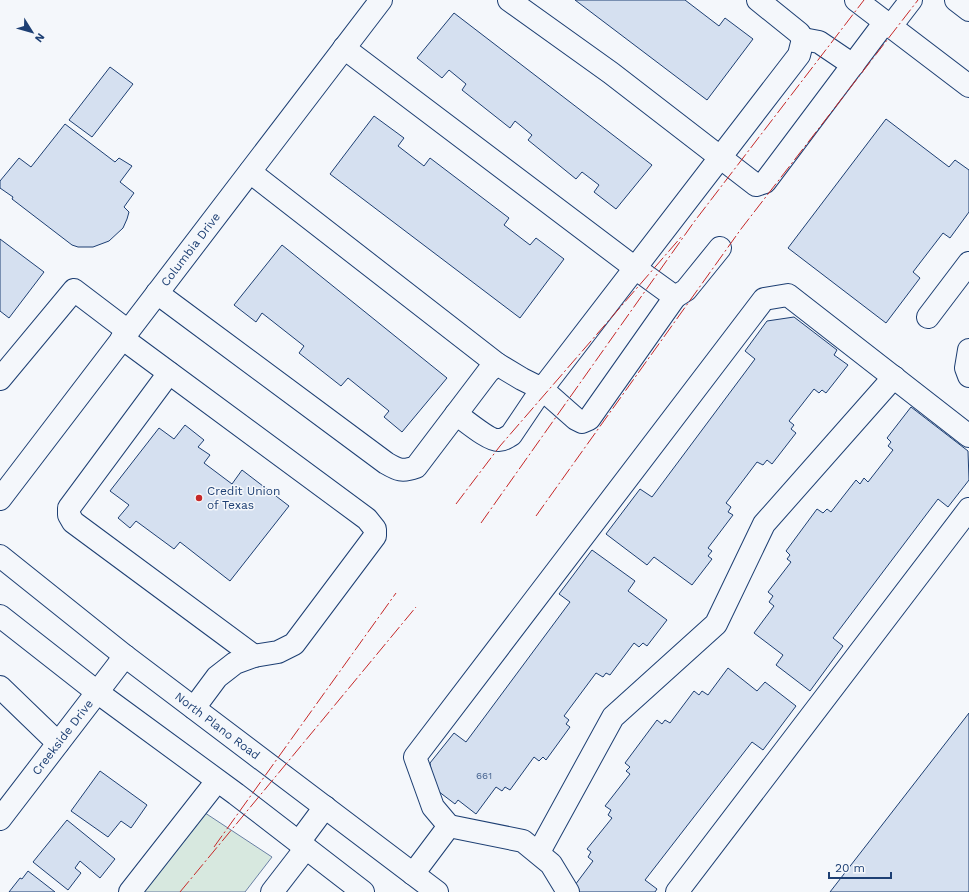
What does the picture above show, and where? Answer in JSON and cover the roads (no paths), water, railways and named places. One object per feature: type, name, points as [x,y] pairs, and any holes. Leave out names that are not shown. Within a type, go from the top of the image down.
[{"type":"main road","name":"Columbia Drive","points":[[0,498],[381,0]]},
{"type":"main road","points":[[509,0],[611,73],[756,185],[764,182],[853,65],[911,0]]},
{"type":"main road","points":[[456,414],[491,438],[499,440],[507,438],[511,434],[542,389],[800,55],[803,40],[800,33],[758,0]]},
{"type":"main road","points":[[856,0],[969,86]]},
{"type":"main road","points":[[956,0],[969,10]]},
{"type":"main road","points":[[803,40],[819,42],[853,65]]},
{"type":"main road","points":[[344,48],[675,297]]},
{"type":"main road","points":[[250,172],[497,364],[542,389],[576,419],[582,422],[589,419],[675,297],[686,290],[720,248]]},
{"type":"main road","points":[[928,317],[969,263]]},
{"type":"main road","points":[[0,379],[74,290],[169,373],[367,519],[375,529],[374,536],[294,644],[278,652],[254,656],[235,663],[217,678],[194,708]]},
{"type":"main road","points":[[157,294],[386,463],[399,470],[408,470],[416,467],[488,372],[497,364]]},
{"type":"main road","points":[[568,892],[551,864],[539,852],[524,841],[449,826],[433,807],[415,757],[764,299],[788,295],[969,436]]},
{"type":"main road","points":[[969,350],[966,368],[969,376]]},
{"type":"main road","points":[[169,373],[69,508],[69,515],[73,522],[254,656]]},
{"type":"main road","points":[[539,852],[613,717],[716,624],[764,524],[894,378]]},
{"type":"main road","points":[[678,892],[969,509]]},
{"type":"main road","name":"North Plano Road","points":[[0,556],[125,656],[437,892]]},
{"type":"main road","points":[[0,616],[97,692],[363,892]]},
{"type":"main road","name":"Creekside Drive","points":[[0,819],[125,656]]},
{"type":"main road","points":[[0,687],[58,743]]},
{"type":"main road","points":[[130,892],[217,781]]},
{"type":"main road","points":[[272,892],[325,807]]},
{"type":"main road","points":[[413,874],[449,826]]},
{"type":"place","name":"Credit Union of Texas","points":[[199,498]]}]
